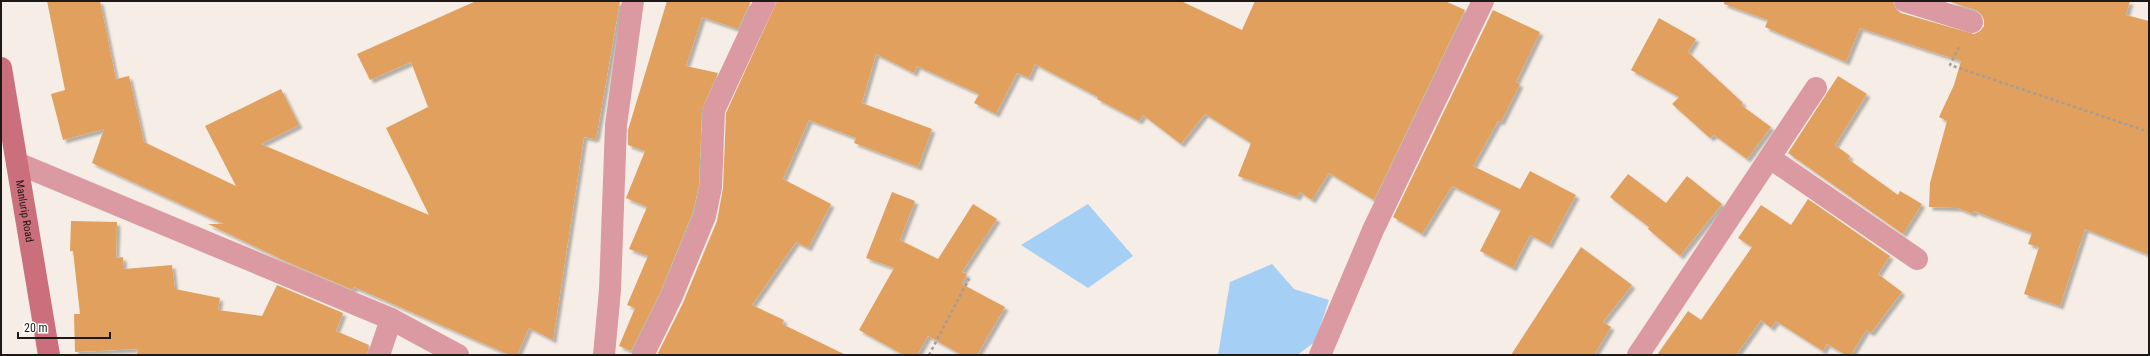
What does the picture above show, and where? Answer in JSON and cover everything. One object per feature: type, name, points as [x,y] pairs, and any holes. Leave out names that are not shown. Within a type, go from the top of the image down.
[{"type":"main road","name":"Manlurip Road","points":[[1,68],[49,355]]},
{"type":"street","points":[[604,355],[610,290],[616,125],[633,1]]},
{"type":"street","points":[[643,355],[671,298],[705,216],[711,187],[714,110],[765,1]]},
{"type":"street","points":[[1320,355],[1373,230],[1483,1]]},
{"type":"street","points":[[1905,1],[1972,22]]},
{"type":"street","points":[[1638,355],[1816,88]]},
{"type":"street","points":[[1770,158],[1917,259]]},
{"type":"street","points":[[17,164],[391,319],[458,355]]},
{"type":"street","points":[[379,355],[391,319]]},
{"type":"path","points":[[1972,22],[1950,65],[2149,132]]},
{"type":"path","points":[[929,355],[969,279]]},
{"type":"water","points":[[1088,204],[1133,256],[1088,288],[1021,245]]},
{"type":"water","points":[[1272,264],[1294,289],[1329,300],[1315,342],[1297,355],[1218,355],[1230,282]]},
{"type":"building","points":[[47,1],[100,1],[116,79],[129,76],[144,142],[236,186],[205,126],[281,89],[299,125],[261,144],[429,215],[386,128],[428,107],[411,62],[370,80],[357,54],[476,1],[620,1],[597,134],[595,139],[584,137],[553,340],[529,328],[517,355],[510,355],[354,287],[353,290],[287,262],[208,224],[224,224],[92,163],[104,129],[63,140],[51,94],[65,90]]},
{"type":"building","points":[[667,1],[751,1],[738,29],[702,17],[686,66],[718,73],[702,109],[699,185],[693,212],[660,293],[631,351],[619,346],[635,308],[627,305],[648,256],[629,249],[647,207],[626,198],[645,151],[628,145],[628,130]]},
{"type":"building","points":[[777,1],[1181,1],[1242,30],[1255,1],[1445,1],[1465,10],[1374,200],[1329,173],[1312,200],[1300,192],[1297,197],[1238,176],[1251,143],[1205,114],[1181,144],[1143,115],[1139,121],[1097,99],[1098,97],[1035,64],[1029,78],[1017,73],[996,114],[974,103],[979,94],[917,66],[914,73],[876,54],[862,103],[932,129],[918,167],[854,143],[856,138],[809,120],[783,179],[831,204],[808,248],[796,242],[752,305],[784,320],[782,324],[846,355],[657,355],[683,303],[717,221],[723,188],[726,113]]},
{"type":"building","points":[[1724,1],[1893,1],[1896,9],[1901,13],[1974,34],[1980,31],[1984,26],[1984,20],[1981,14],[1976,10],[1947,1],[2130,1],[2126,15],[2149,21],[2149,255],[2085,229],[2060,306],[2024,294],[2039,247],[2028,244],[2032,233],[1974,211],[1973,214],[1958,208],[1929,207],[1930,183],[1947,121],[1939,117],[1954,85],[1961,61],[1860,28],[1846,62],[1765,27],[1768,20],[1724,4]]},
{"type":"building","points":[[1493,10],[1540,32],[1516,82],[1520,84],[1501,122],[1498,121],[1473,166],[1520,189],[1530,171],[1576,195],[1549,245],[1530,235],[1513,268],[1480,251],[1501,210],[1452,186],[1422,234],[1393,217]]},
{"type":"building","points":[[1659,18],[1696,39],[1688,52],[1743,103],[1741,105],[1771,127],[1747,159],[1714,135],[1710,138],[1672,104],[1679,97],[1631,70]]},
{"type":"building","points":[[1838,76],[1867,94],[1835,145],[1850,156],[1848,159],[1898,195],[1900,191],[1922,204],[1903,234],[1788,153]]},
{"type":"building","points":[[1628,174],[1666,203],[1687,176],[1722,204],[1680,256],[1648,229],[1649,227],[1610,197]]},
{"type":"building","points":[[892,192],[915,201],[900,240],[938,259],[973,204],[997,219],[962,272],[967,274],[962,284],[1005,307],[977,355],[962,355],[928,336],[917,355],[904,355],[859,330],[894,268],[866,258]]},
{"type":"building","points":[[1808,199],[1890,256],[1878,274],[1902,292],[1871,333],[1866,330],[1851,355],[1846,355],[1827,344],[1823,351],[1776,321],[1771,328],[1761,320],[1736,355],[1657,355],[1688,311],[1701,320],[1752,247],[1738,238],[1761,205],[1791,225]]},
{"type":"building","points":[[71,221],[117,222],[116,258],[123,257],[124,269],[172,265],[175,289],[220,298],[218,310],[262,316],[277,285],[343,313],[336,331],[369,345],[367,355],[137,355],[138,349],[75,352],[74,314],[80,314],[73,251],[70,251]]},
{"type":"building","points":[[1581,247],[1632,285],[1603,322],[1611,327],[1594,355],[1511,355]]}]
